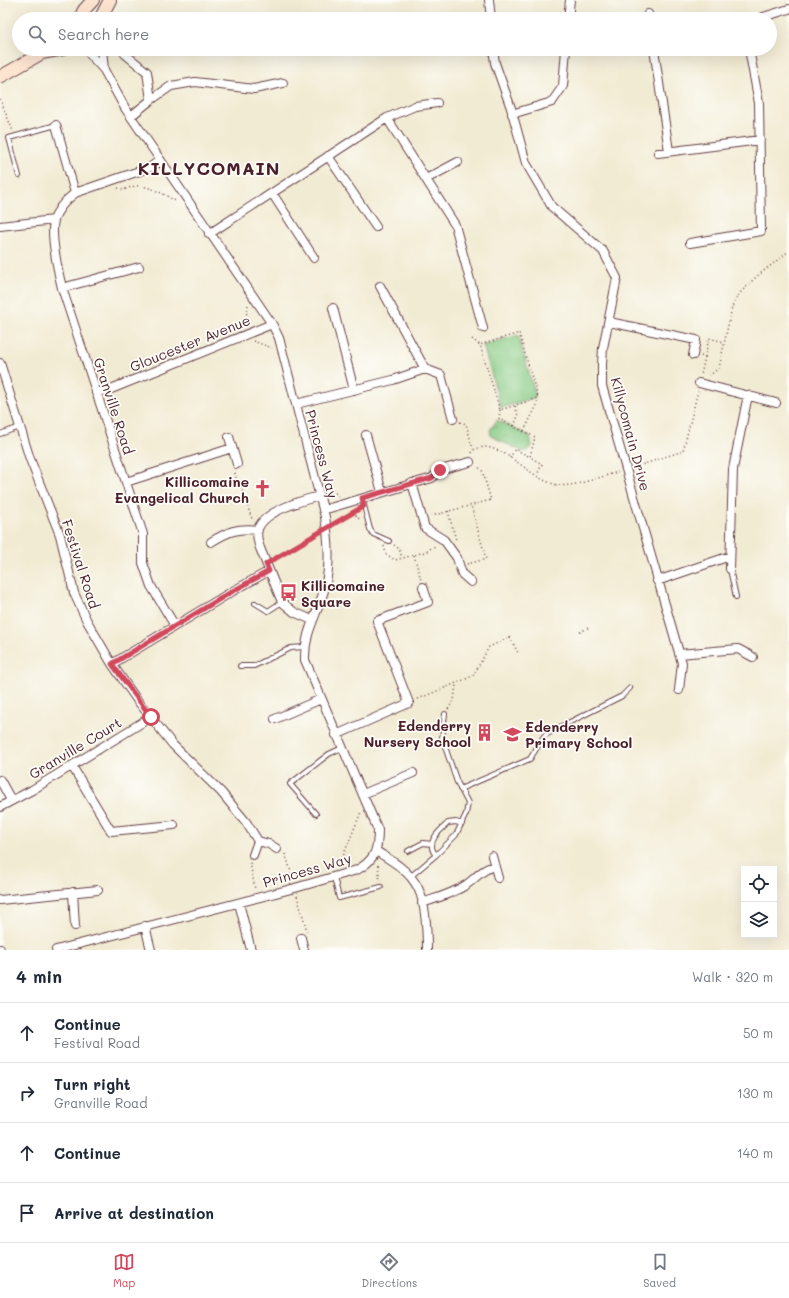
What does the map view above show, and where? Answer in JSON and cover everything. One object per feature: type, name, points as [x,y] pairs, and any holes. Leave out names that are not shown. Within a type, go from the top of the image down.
[{"type":"street","points":[[84,12],[93,0]]},
{"type":"street","points":[[104,12],[110,0]]},
{"type":"street","points":[[490,0],[491,12]]},
{"type":"street","points":[[569,12],[570,0]]},
{"type":"street","points":[[777,13],[789,9]]},
{"type":"street","points":[[0,77],[36,56]]},
{"type":"street","name":"Princess Way","points":[[56,950],[239,903],[357,870],[366,865],[376,851],[378,844],[378,830],[305,660],[304,646],[324,588],[328,571],[329,555],[327,528],[279,338],[272,324],[209,234],[131,116],[104,70],[91,56]]},
{"type":"street","name":"Princess Way","points":[[103,56],[104,70]]},
{"type":"street","points":[[127,56],[147,72],[150,100]]},
{"type":"street","name":"Killycomain Drive","points":[[494,56],[526,163],[552,207],[603,251],[617,278],[603,348],[602,386],[682,664],[679,690]]},
{"type":"street","points":[[512,114],[552,102],[563,86],[565,56]]},
{"type":"street","points":[[655,56],[669,151]]},
{"type":"street","points":[[690,243],[762,231],[759,103],[750,56]]},
{"type":"street","points":[[131,116],[150,100],[171,86],[195,82],[254,89],[283,83]]},
{"type":"street","points":[[209,234],[386,118],[415,106],[437,103]]},
{"type":"street","points":[[386,118],[455,225],[483,328]]},
{"type":"street","points":[[56,124],[75,193]]},
{"type":"street","points":[[658,153],[760,140]]},
{"type":"street","points":[[328,156],[376,227]]},
{"type":"street","points":[[0,226],[54,220],[66,200],[75,193],[151,167],[160,160]]},
{"type":"street","points":[[426,179],[458,162]]},
{"type":"street","points":[[272,193],[314,258]]},
{"type":"street","name":"Granville Road","points":[[54,220],[56,263],[62,288],[143,534],[143,563],[151,586],[175,626]]},
{"type":"street","points":[[62,288],[138,267]]},
{"type":"street","points":[[380,286],[425,369]]},
{"type":"street","points":[[333,308],[354,390]]},
{"type":"street","points":[[609,322],[696,340],[693,355]]},
{"type":"street","name":"Gloucester Avenue","points":[[96,393],[111,389],[272,324]]},
{"type":"street","name":"Festival Road","points":[[0,363],[30,459],[60,535],[74,593],[87,621],[112,664],[151,717],[174,745],[221,792],[246,822],[258,841]]},
{"type":"street","points":[[296,404],[393,380],[425,369],[441,375],[453,419]]},
{"type":"street","points":[[700,383],[776,403]]},
{"type":"street","points":[[730,570],[733,469],[748,395]]},
{"type":"street","points":[[366,435],[382,492]]},
{"type":"street","points":[[229,437],[237,464]]},
{"type":"street","points":[[126,482],[232,448]]},
{"type":"street","points":[[323,510],[363,502],[382,492],[432,478],[440,470],[470,462]]},
{"type":"street","points":[[412,483],[425,528],[444,540],[457,558],[462,574],[471,582]]},
{"type":"street","points":[[312,620],[294,612],[282,602],[257,539],[260,526],[268,516],[302,500],[320,496]]},
{"type":"street","points":[[211,542],[227,532],[260,526]]},
{"type":"street","points":[[657,581],[730,556]]},
{"type":"street","points":[[112,664],[233,591],[267,567]]},
{"type":"street","points":[[336,735],[408,703],[377,621],[428,602],[423,587]]},
{"type":"street","points":[[679,654],[738,649],[753,657]]},
{"type":"street","points":[[275,719],[321,699]]},
{"type":"street","name":"Granville Court","points":[[0,807],[32,790],[151,717]]},
{"type":"street","points":[[72,766],[112,831],[174,825]]},
{"type":"street","points":[[363,794],[412,773]]},
{"type":"street","points":[[0,780],[11,800]]},
{"type":"street","points":[[253,855],[258,841],[269,844],[277,849]]},
{"type":"street","points":[[376,851],[396,863],[410,877],[418,888],[427,929],[427,950]]},
{"type":"street","points":[[492,856],[498,878]]},
{"type":"street","points":[[422,903],[447,895],[465,885],[485,869],[494,866]]},
{"type":"street","points":[[0,900],[98,890]]},
{"type":"street","points":[[73,892],[75,926]]},
{"type":"street","points":[[239,903],[251,950]]},
{"type":"street","points":[[145,926],[151,950]]},
{"type":"street","points":[[301,938],[304,950]]},
{"type":"lane","points":[[19,176],[9,138],[56,124]]},
{"type":"lane","points":[[0,434],[20,427]]},
{"type":"lane","points":[[363,502],[370,529],[373,534],[389,541]]},
{"type":"lane","points":[[730,570],[736,597]]},
{"type":"lane","points":[[255,603],[268,611],[282,602]]},
{"type":"lane","points":[[240,666],[254,666],[291,648],[304,646]]},
{"type":"lane","points":[[460,789],[530,759],[544,736],[622,696],[630,688]]},
{"type":"lane","points":[[410,877],[436,855],[456,835],[466,814],[468,803],[460,789],[442,738],[445,714]]},
{"type":"lane","points":[[316,814],[290,784],[329,754],[342,748]]},
{"type":"lane","points":[[436,855],[432,844],[439,832],[448,823],[456,822],[462,824]]},
{"type":"lane","points":[[408,851],[423,843],[432,844]]},
{"type":"lane","points":[[337,876],[339,898],[381,887]]},
{"type":"path","points":[[0,99],[15,136]]},
{"type":"path","points":[[107,183],[123,190],[135,186],[146,188],[161,192],[180,203],[190,205]]},
{"type":"path","points":[[700,383],[718,368],[732,308],[739,294],[756,277],[789,251]]},
{"type":"path","points":[[252,295],[248,304],[244,335],[250,340],[283,352]]},
{"type":"path","points":[[480,344],[519,333],[538,398],[536,399],[538,403],[524,432]]},
{"type":"path","points":[[473,450],[484,447],[499,451],[537,475],[558,485],[569,485],[626,470],[682,451],[700,383],[709,338],[724,342]]},
{"type":"path","points":[[472,339],[480,344],[500,410],[499,419],[535,437],[530,457]]},
{"type":"path","points":[[693,355],[704,357]]},
{"type":"path","points":[[500,410],[536,399]]},
{"type":"path","points":[[514,426],[518,416],[515,405]]},
{"type":"path","points":[[422,518],[491,500],[482,470],[470,462],[473,450],[466,424],[453,419]]},
{"type":"path","points":[[510,458],[515,450],[542,464],[537,475]]},
{"type":"path","points":[[237,464],[234,471],[238,485],[241,487],[252,519],[260,526]]},
{"type":"path","points":[[267,567],[327,528],[363,502]]},
{"type":"path","points":[[460,566],[486,559],[471,505]]},
{"type":"path","points":[[448,511],[459,553],[457,558]]},
{"type":"path","points":[[382,538],[386,554],[395,560],[425,552],[444,540]]},
{"type":"path","points":[[389,541],[398,548],[402,559]]},
{"type":"path","points":[[414,555],[423,587]]},
{"type":"path","points":[[580,632],[588,628]]},
{"type":"path","points":[[408,703],[473,676],[489,647],[510,636],[518,653]]},
{"type":"path","points":[[445,714],[454,700],[456,684]]},
{"type":"path","points":[[337,876],[339,865],[361,812],[368,806]]},
{"type":"path","points":[[277,849],[283,850],[288,862],[307,931],[302,933],[301,938]]},
{"type":"path","points":[[376,851],[381,887]]},
{"type":"path","points":[[253,855],[249,863],[257,898]]},
{"type":"green space","points":[[518,335],[536,397],[501,408],[483,345]]},
{"type":"green space","points":[[497,420],[530,436],[532,446],[529,450],[523,452],[491,436],[490,430]]},
{"type":"place","name":"Killicomaine Evangelical Church","points":[[262,489]]},
{"type":"place","name":"Killicomaine Square","points":[[288,593]]},
{"type":"place","name":"Edenderry Nursery School","points":[[484,733]]},
{"type":"place","name":"Edenderry Primary School","points":[[512,734]]},
{"type":"district","name":"KILLYCOMAIN","points":[[209,168]]},
{"type":"route","points":[[151,717],[137,700],[112,664],[269,571],[266,564],[364,506],[362,498],[432,478],[440,470]]}]
